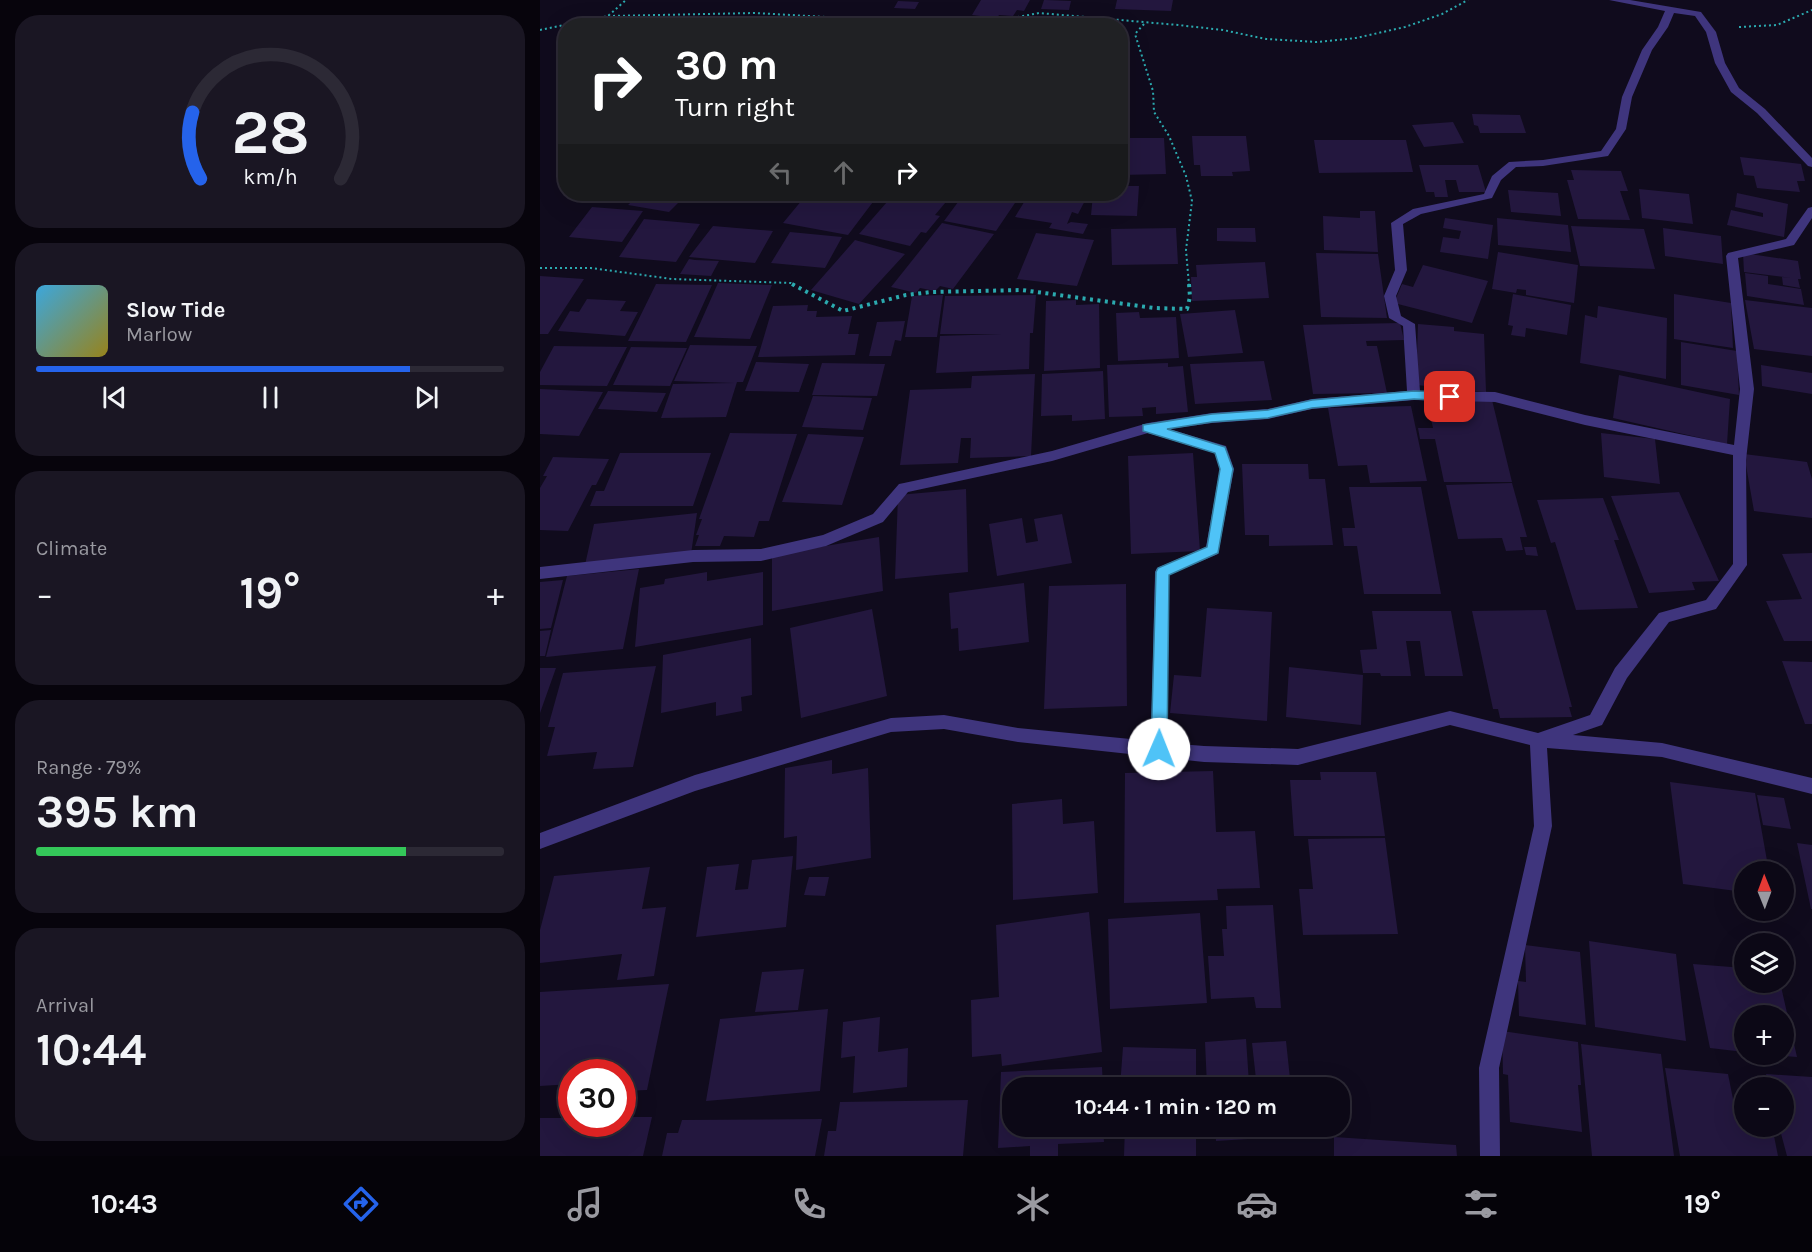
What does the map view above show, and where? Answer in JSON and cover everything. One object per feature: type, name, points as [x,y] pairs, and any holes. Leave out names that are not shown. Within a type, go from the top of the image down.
[{"type":"street","points":[[1614,0],[1698,14],[1711,32],[1720,63],[1735,90],[1761,111],[1812,164]]},
{"type":"street","points":[[1414,395],[1408,324],[1395,318],[1389,296],[1401,270],[1397,223],[1417,211],[1488,196],[1496,178],[1513,164],[1543,163],[1605,154],[1621,129],[1627,97],[1647,50],[1663,27],[1670,10]]},
{"type":"street","points":[[1538,740],[1596,720],[1621,673],[1664,617],[1711,605],[1740,566],[1740,451],[1747,390],[1731,256],[1790,242],[1812,210]]},
{"type":"street","points":[[540,573],[693,556],[761,555],[826,540],[878,518],[904,488],[1052,456],[1148,428],[1212,418],[1268,414],[1312,404],[1414,395],[1495,397],[1585,420],[1740,451]]},
{"type":"street","points":[[1148,428],[1221,450],[1227,469],[1213,550],[1162,572],[1159,749]]},
{"type":"street","points":[[540,841],[695,783],[891,725],[944,722],[1018,735],[1204,754],[1298,757],[1450,718],[1538,740],[1662,750],[1812,786]]},
{"type":"street","points":[[1490,1156],[1489,1068],[1542,826],[1538,740]]},
{"type":"path","points":[[608,16],[626,0]]},
{"type":"path","points":[[1128,22],[1223,30],[1266,39],[1317,42],[1356,38],[1405,27],[1442,14],[1468,0]]},
{"type":"path","points":[[1698,14],[1733,26],[1765,29],[1790,21],[1812,10]]},
{"type":"path","points":[[598,18],[754,13],[844,18]]},
{"type":"path","points":[[1012,18],[1039,14],[1103,18]]},
{"type":"path","points":[[540,267],[591,268],[672,279],[792,283],[843,311],[922,293],[1022,290],[1154,308],[1187,309],[1190,297],[1186,250],[1191,201],[1186,176],[1169,136],[1154,112],[1153,91],[1135,34],[1144,24]]},
{"type":"path","points":[[540,30],[558,26]]},
{"type":"building","points":[[981,0],[1030,0],[1024,11],[1017,10],[1013,16],[999,15],[997,18],[972,15]]},
{"type":"building","points":[[1044,0],[1071,1],[1069,10],[1041,9]]},
{"type":"building","points":[[1117,0],[1173,0],[1171,11],[1115,9]]},
{"type":"building","points":[[898,1],[919,2],[915,9],[894,8]]},
{"type":"building","points":[[1472,114],[1520,115],[1526,133],[1480,133],[1478,126],[1474,125]]},
{"type":"building","points":[[1453,122],[1464,143],[1424,147],[1412,125]]},
{"type":"building","points":[[1192,136],[1246,136],[1250,171],[1232,172],[1233,176],[1201,176],[1200,165],[1194,165]]},
{"type":"building","points":[[1128,138],[1164,138],[1166,174],[1128,175]]},
{"type":"building","points":[[1314,140],[1406,140],[1413,172],[1319,173]]},
{"type":"building","points":[[1740,157],[1801,164],[1805,181],[1797,181],[1800,192],[1757,188],[1754,176],[1744,175]]},
{"type":"building","points":[[1419,165],[1478,165],[1486,192],[1459,192],[1456,180],[1445,180],[1448,197],[1435,197],[1434,192],[1426,192]]},
{"type":"building","points":[[1571,170],[1621,171],[1628,191],[1620,191],[1630,220],[1578,219],[1567,180],[1574,180]]},
{"type":"building","points":[[1128,186],[1139,186],[1137,216],[1091,215],[1092,201],[1128,201]]},
{"type":"building","points":[[1639,189],[1689,194],[1693,224],[1642,218]]},
{"type":"building","points":[[1508,190],[1558,193],[1561,216],[1511,212]]},
{"type":"building","points":[[1737,193],[1788,204],[1784,237],[1727,225],[1731,210],[1763,217],[1763,213],[1735,207]]},
{"type":"building","points":[[632,201],[680,201],[669,212],[628,205]]},
{"type":"building","points":[[801,201],[874,201],[848,235],[783,223]]},
{"type":"building","points":[[888,201],[947,201],[935,215],[940,216],[926,233],[921,232],[910,246],[859,234]]},
{"type":"building","points":[[959,201],[1016,201],[996,231],[944,221]]},
{"type":"building","points":[[1025,201],[1085,201],[1078,214],[1072,212],[1067,224],[1071,222],[1088,224],[1083,234],[1049,228],[1052,223],[1015,217]]},
{"type":"building","points":[[592,207],[643,211],[622,242],[569,237]]},
{"type":"building","points":[[1360,211],[1375,211],[1378,252],[1324,250],[1323,216],[1360,218]]},
{"type":"building","points":[[1445,218],[1493,225],[1488,259],[1440,252],[1443,237],[1459,239],[1461,231],[1443,228]]},
{"type":"building","points":[[1497,218],[1568,225],[1571,252],[1498,245]]},
{"type":"building","points":[[644,219],[700,224],[676,262],[619,257]]},
{"type":"building","points":[[942,223],[994,234],[953,289],[940,286],[935,291],[920,288],[916,293],[891,287]]},
{"type":"building","points":[[713,226],[773,231],[755,263],[689,257]]},
{"type":"building","points":[[1571,226],[1644,229],[1655,269],[1580,266]]},
{"type":"building","points":[[1176,228],[1178,264],[1112,265],[1111,229]]},
{"type":"building","points":[[1217,228],[1255,228],[1256,242],[1217,241]]},
{"type":"building","points":[[1663,228],[1721,236],[1723,264],[1665,256]]},
{"type":"building","points":[[790,232],[842,237],[825,268],[771,263]]},
{"type":"building","points":[[1036,233],[1094,240],[1077,286],[1017,279]]},
{"type":"building","points":[[855,240],[905,254],[859,304],[811,290]]},
{"type":"building","points":[[1498,252],[1578,265],[1574,303],[1526,295],[1526,290],[1517,289],[1516,293],[1492,289]]},
{"type":"building","points":[[1316,253],[1378,254],[1387,318],[1321,317]]},
{"type":"building","points":[[1743,253],[1798,261],[1800,288],[1783,285],[1782,277],[1792,278],[1744,272]]},
{"type":"building","points":[[689,259],[719,261],[711,276],[680,274]]},
{"type":"building","points":[[1265,262],[1269,298],[1192,301],[1191,277],[1197,277],[1196,265]]},
{"type":"building","points":[[1423,265],[1488,281],[1472,323],[1394,303],[1402,284],[1413,287]]},
{"type":"building","points":[[1745,273],[1768,276],[1768,284],[1801,289],[1804,305],[1747,296]]},
{"type":"building","points":[[540,276],[584,279],[548,334],[540,334]]},
{"type":"building","points":[[718,283],[772,285],[750,339],[694,337]]},
{"type":"building","points":[[656,284],[712,285],[686,342],[628,341]]},
{"type":"building","points":[[1513,294],[1571,305],[1567,335],[1526,328],[1525,337],[1511,335],[1513,326],[1508,325]]},
{"type":"building","points":[[1674,294],[1731,303],[1733,348],[1674,339]]},
{"type":"building","points":[[943,295],[937,337],[905,337],[912,296]]},
{"type":"building","points":[[1036,295],[1033,333],[1030,333],[1029,369],[936,373],[940,336],[1002,334],[940,334],[945,296]]},
{"type":"building","points":[[587,299],[626,301],[620,311],[638,312],[625,336],[558,331],[570,311],[579,312]]},
{"type":"building","points":[[1076,300],[1076,305],[1099,304],[1100,368],[1044,371],[1046,301]]},
{"type":"building","points":[[1745,300],[1812,308],[1812,356],[1754,349]]},
{"type":"building","points":[[808,305],[807,311],[817,311],[816,317],[852,316],[848,334],[859,334],[855,355],[758,357],[773,306]]},
{"type":"building","points":[[1598,306],[1667,318],[1666,379],[1580,363],[1585,315],[1597,318]]},
{"type":"building","points":[[1235,310],[1243,353],[1188,357],[1180,314]]},
{"type":"building","points":[[1139,312],[1140,318],[1176,317],[1179,358],[1118,361],[1116,313]]},
{"type":"building","points":[[905,321],[901,341],[895,340],[891,356],[869,356],[877,322]]},
{"type":"building","points":[[1400,323],[1404,340],[1366,341],[1367,346],[1377,346],[1387,393],[1313,394],[1303,325]]},
{"type":"building","points":[[1418,324],[1454,327],[1454,331],[1484,334],[1486,392],[1416,385]]},
{"type":"building","points":[[1681,342],[1737,351],[1739,395],[1681,385]]},
{"type":"building","points":[[690,345],[757,346],[743,382],[737,382],[726,417],[661,418],[673,384],[734,383],[674,381]]},
{"type":"building","points":[[554,346],[627,347],[607,386],[540,385],[540,372]]},
{"type":"building","points":[[631,347],[687,348],[670,386],[613,385]]},
{"type":"building","points":[[1264,361],[1272,400],[1195,404],[1190,364]]},
{"type":"building","points":[[756,362],[809,364],[799,392],[745,391]]},
{"type":"building","points":[[822,363],[885,364],[877,396],[812,395]]},
{"type":"building","points":[[1168,363],[1168,367],[1183,366],[1188,412],[1156,414],[1156,407],[1142,408],[1143,416],[1109,417],[1107,365]]},
{"type":"building","points":[[1761,365],[1812,373],[1812,394],[1762,386]]},
{"type":"building","points":[[1103,371],[1105,419],[1072,421],[1072,415],[1041,416],[1042,374]]},
{"type":"building","points":[[1035,374],[1031,456],[970,458],[971,438],[961,438],[958,463],[900,465],[910,390],[971,388],[972,376]]},
{"type":"building","points":[[1619,375],[1730,399],[1727,444],[1613,418]]},
{"type":"building","points":[[540,389],[603,392],[579,436],[540,434]]},
{"type":"building","points":[[608,391],[666,393],[657,412],[598,409]]},
{"type":"building","points":[[813,396],[872,398],[863,430],[802,427]]},
{"type":"building","points":[[1427,400],[1492,400],[1512,482],[1444,482],[1435,439],[1420,439],[1418,428],[1433,428]]},
{"type":"building","points":[[1411,406],[1427,481],[1370,483],[1367,465],[1338,466],[1328,408]]},
{"type":"building","points":[[730,433],[797,434],[769,521],[759,521],[754,537],[724,536],[720,546],[695,546],[702,519],[699,519]]},
{"type":"building","points":[[1601,433],[1655,439],[1660,484],[1604,477]]},
{"type":"building","points":[[808,434],[864,437],[842,505],[782,502]]},
{"type":"building","points":[[620,453],[711,453],[693,506],[590,506],[596,491],[604,491]]},
{"type":"building","points":[[1193,453],[1200,551],[1131,554],[1128,456]]},
{"type":"building","points":[[1744,454],[1807,462],[1812,479],[1812,518],[1754,511]]},
{"type":"building","points":[[553,457],[609,459],[596,485],[592,485],[568,531],[540,530],[540,488],[547,476],[543,476]]},
{"type":"building","points":[[1242,464],[1308,464],[1309,479],[1325,479],[1333,545],[1269,546],[1269,535],[1245,535]]},
{"type":"building","points":[[1512,483],[1527,537],[1520,537],[1523,550],[1506,551],[1502,538],[1458,539],[1446,485]]},
{"type":"building","points":[[1349,487],[1421,487],[1441,594],[1364,594],[1357,546],[1344,546],[1342,528],[1355,528]]},
{"type":"building","points":[[966,489],[968,572],[895,579],[898,495]]},
{"type":"building","points":[[1679,492],[1719,581],[1692,582],[1695,590],[1649,593],[1611,496]]},
{"type":"building","points":[[1603,498],[1619,540],[1614,540],[1638,608],[1576,610],[1555,542],[1551,543],[1537,500]]},
{"type":"building","points":[[697,513],[691,554],[585,565],[594,524]]},
{"type":"building","points":[[1062,514],[1072,563],[997,576],[989,524],[1022,518],[1026,543],[1038,541],[1034,519]]},
{"type":"building","points":[[879,537],[883,591],[772,611],[772,555]]},
{"type":"building","points":[[1524,547],[1536,547],[1538,556],[1526,555]]},
{"type":"building","points":[[1812,553],[1812,641],[1784,641],[1766,601],[1802,599],[1782,554]]},
{"type":"building","points":[[639,569],[623,649],[546,657],[567,576]]},
{"type":"building","points":[[707,572],[707,581],[763,572],[763,625],[635,647],[640,588],[664,584],[665,579]]},
{"type":"building","points":[[563,580],[551,628],[540,629],[540,582]]},
{"type":"building","points":[[1024,583],[1029,642],[959,651],[958,628],[951,629],[949,593]]},
{"type":"building","points":[[1126,584],[1127,706],[1044,709],[1049,586]]},
{"type":"building","points":[[1207,608],[1272,612],[1267,721],[1170,713],[1174,675],[1201,677]]},
{"type":"building","points":[[872,609],[887,696],[801,718],[790,628]]},
{"type":"building","points":[[1546,610],[1572,707],[1569,707],[1572,717],[1500,718],[1498,709],[1493,709],[1472,611]]},
{"type":"building","points":[[1372,611],[1451,611],[1463,676],[1425,676],[1420,641],[1406,641],[1411,676],[1381,676],[1380,673],[1363,673],[1360,650],[1377,649]]},
{"type":"building","points":[[551,630],[545,656],[540,656],[540,631]]},
{"type":"building","points":[[751,638],[752,695],[741,697],[742,711],[716,716],[716,702],[661,713],[663,655]]},
{"type":"building","points":[[1782,661],[1812,662],[1812,724],[1805,724]]},
{"type":"building","points":[[656,666],[633,767],[593,769],[597,752],[547,756],[555,727],[548,727],[563,673]]},
{"type":"building","points":[[1289,667],[1363,675],[1361,725],[1286,717]]},
{"type":"building","points":[[540,668],[556,668],[540,713]]},
{"type":"building","points":[[832,760],[832,774],[868,768],[871,858],[796,870],[797,836],[784,838],[785,768]]},
{"type":"building","points":[[1213,771],[1216,832],[1255,831],[1260,888],[1217,889],[1218,900],[1124,903],[1125,773]]},
{"type":"building","points":[[1320,772],[1376,772],[1385,836],[1294,836],[1290,780],[1321,780]]},
{"type":"building","points":[[1670,782],[1755,793],[1767,861],[1734,861],[1734,891],[1683,884]]},
{"type":"building","points":[[1757,795],[1784,798],[1791,829],[1763,825]]},
{"type":"building","points":[[1062,799],[1063,824],[1094,821],[1098,893],[1013,900],[1012,804]]},
{"type":"building","points":[[1385,838],[1398,934],[1303,935],[1299,889],[1313,889],[1308,839]]},
{"type":"building","points":[[1797,843],[1812,845],[1812,909],[1811,909]]},
{"type":"building","points":[[793,856],[786,927],[696,937],[707,867],[739,864],[735,890],[748,889],[752,860]]},
{"type":"building","points":[[650,867],[642,909],[666,907],[654,976],[617,980],[622,954],[540,963],[540,930],[554,876]]},
{"type":"building","points":[[809,877],[829,877],[825,896],[804,895]]},
{"type":"building","points":[[1273,905],[1281,1008],[1256,1008],[1254,997],[1211,999],[1208,956],[1224,956],[1222,929],[1227,929],[1226,906]]},
{"type":"building","points":[[1089,912],[1102,1052],[1002,1066],[1001,1054],[972,1057],[971,1000],[999,997],[996,925]]},
{"type":"building","points":[[1200,913],[1207,1003],[1110,1009],[1108,919]]},
{"type":"building","points":[[1589,941],[1676,954],[1686,1041],[1595,1027]]},
{"type":"building","points":[[1525,945],[1580,952],[1586,1025],[1519,1016],[1518,981],[1526,982]]},
{"type":"building","points":[[1693,964],[1734,967],[1734,993],[1782,993],[1785,1005],[1734,1005],[1734,1051],[1710,1048]]},
{"type":"building","points":[[804,969],[798,1010],[755,1012],[762,972]]},
{"type":"building","points":[[669,984],[647,1090],[636,1090],[636,1059],[558,1059],[558,1085],[540,1086],[540,992]]},
{"type":"building","points":[[828,1009],[820,1091],[706,1101],[720,1019]]},
{"type":"building","points":[[880,1017],[878,1052],[908,1048],[907,1087],[853,1093],[855,1056],[841,1058],[843,1022]]},
{"type":"building","points":[[1502,1031],[1578,1042],[1581,1085],[1578,1085],[1582,1132],[1510,1122],[1508,1075],[1503,1074]]},
{"type":"building","points":[[1246,1039],[1249,1077],[1207,1077],[1205,1042]]},
{"type":"building","points":[[1286,1041],[1290,1077],[1256,1077],[1252,1043]]},
{"type":"building","points":[[1581,1044],[1661,1054],[1674,1156],[1592,1156]]},
{"type":"building","points":[[1123,1047],[1196,1049],[1196,1077],[1121,1077]]},
{"type":"building","points":[[1102,1067],[1102,1077],[1002,1077],[1002,1137],[1104,1137],[1104,1142],[1058,1144],[1058,1156],[1030,1156],[1030,1146],[998,1148],[1001,1072]]},
{"type":"building","points":[[1665,1068],[1728,1074],[1734,1104],[1734,1137],[1774,1137],[1778,1156],[1680,1156]]},
{"type":"building","points":[[1766,1074],[1812,1077],[1812,1156],[1787,1156],[1782,1137],[1794,1137],[1794,1077],[1767,1077]]},
{"type":"building","points":[[968,1100],[963,1156],[824,1156],[828,1131],[836,1131],[840,1102]]},
{"type":"building","points":[[636,1117],[652,1117],[643,1156],[540,1156],[540,1118],[558,1118],[558,1137],[636,1137]]},
{"type":"building","points":[[822,1119],[815,1156],[662,1156],[667,1133],[678,1133],[682,1120]]},
{"type":"building","points":[[1125,1137],[1196,1137],[1196,1156],[1124,1156]]},
{"type":"building","points":[[1216,1137],[1280,1137],[1216,1141]]},
{"type":"building","points":[[1334,1137],[1456,1145],[1457,1156],[1334,1156]]},
{"type":"route","points":[[1159,749],[1162,572],[1213,550],[1227,469],[1221,450],[1148,428],[1212,418],[1268,414],[1312,404],[1414,395],[1450,397]]}]
